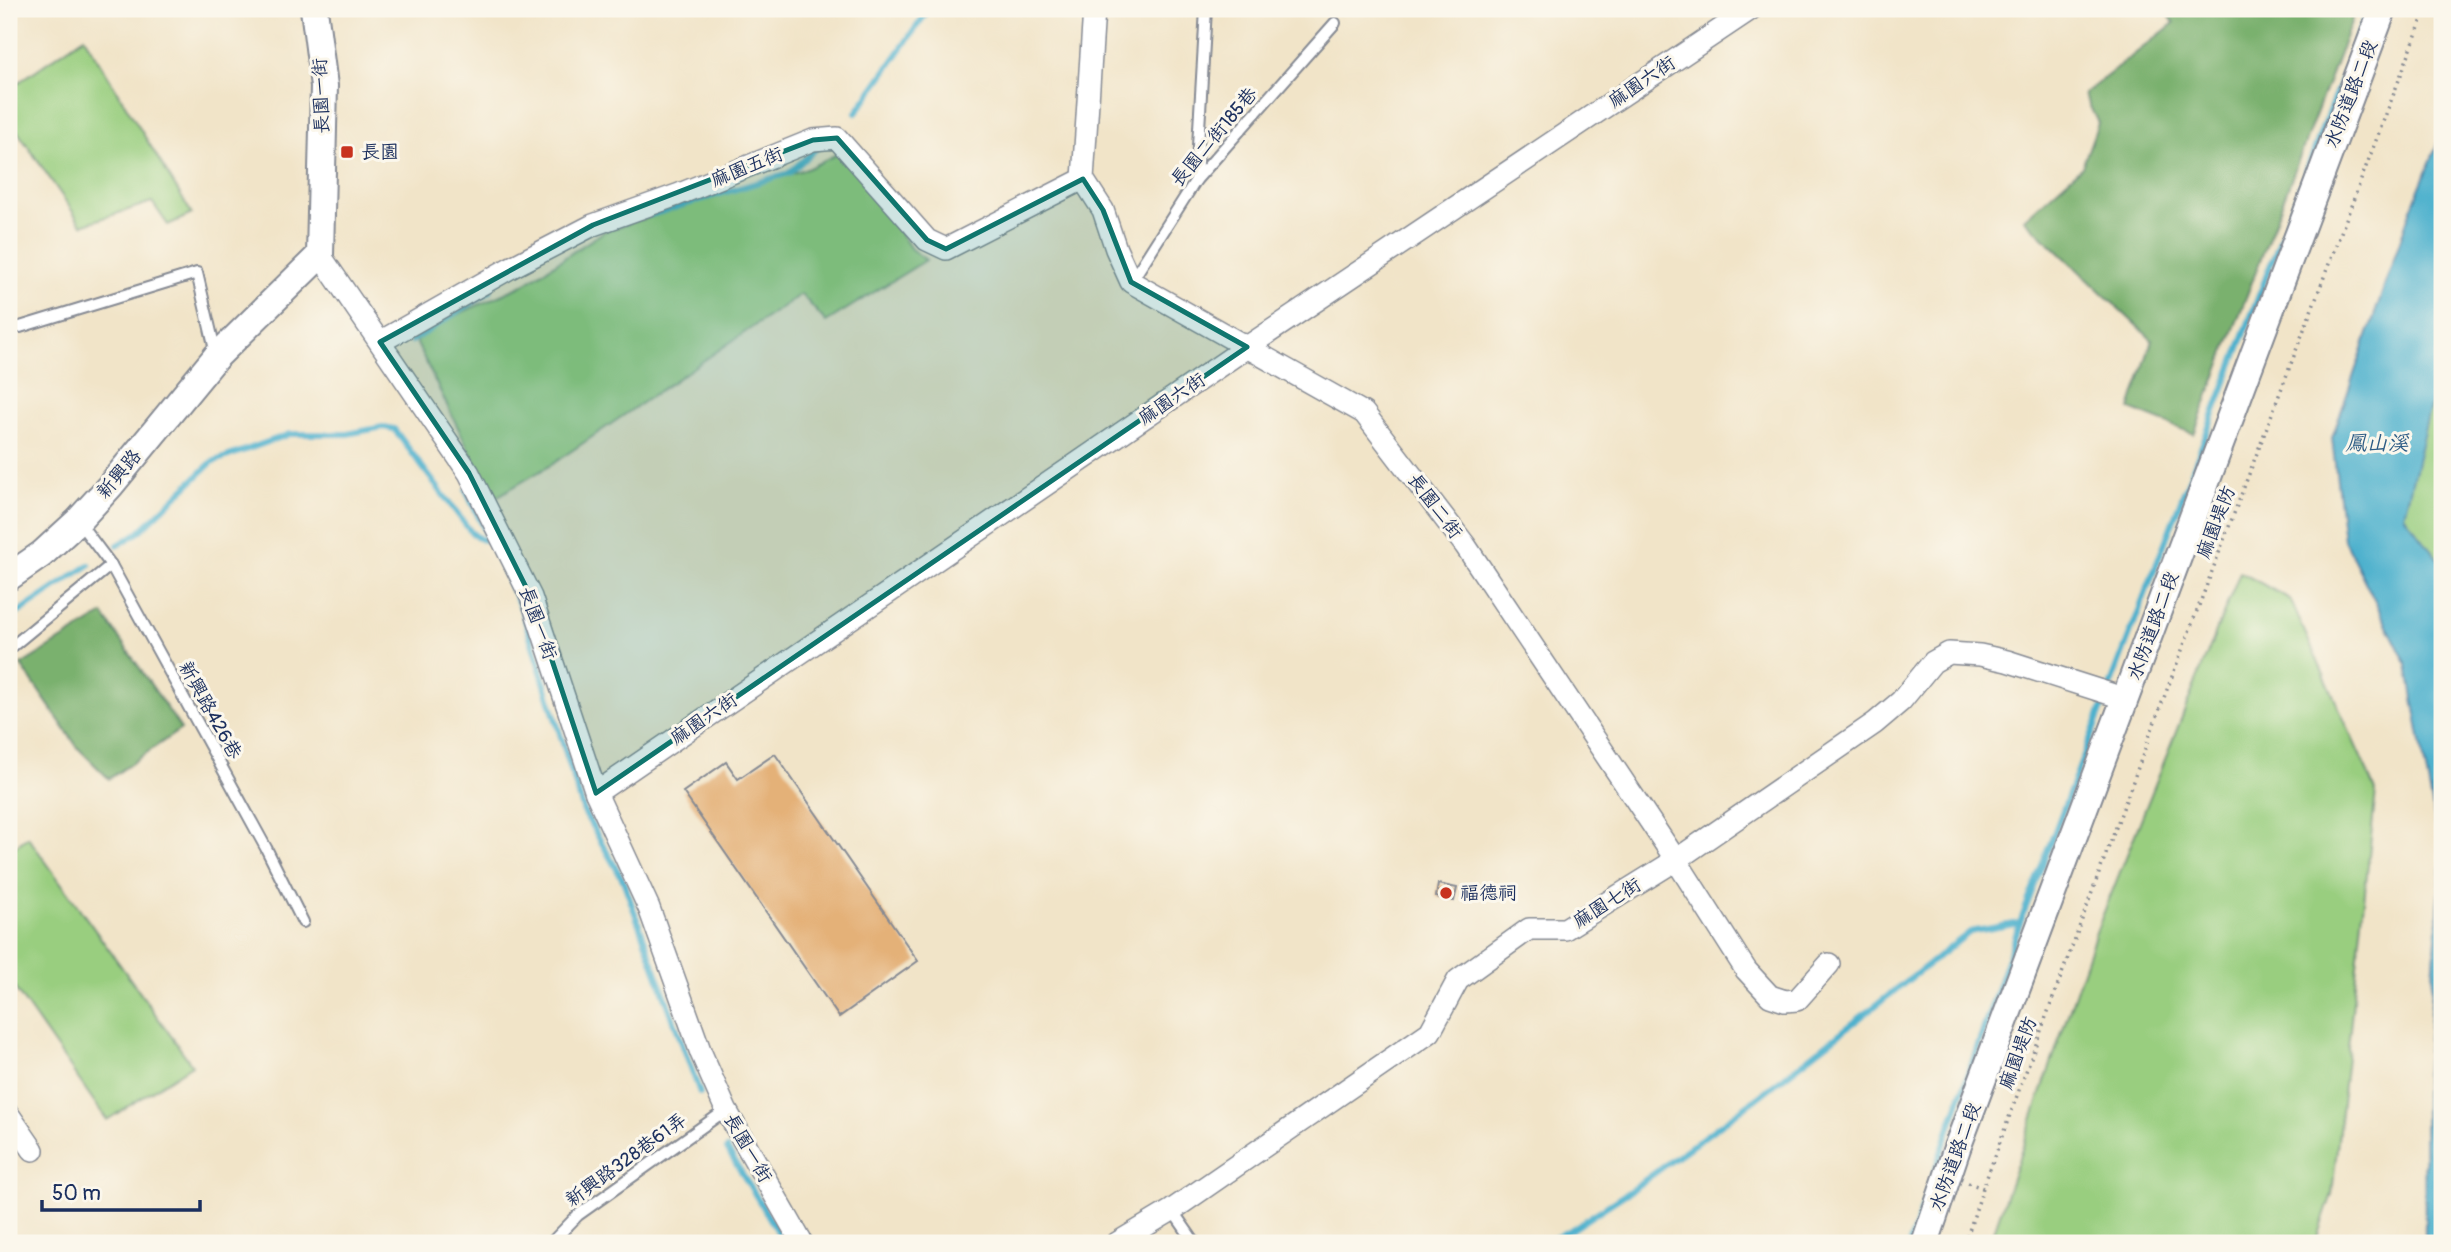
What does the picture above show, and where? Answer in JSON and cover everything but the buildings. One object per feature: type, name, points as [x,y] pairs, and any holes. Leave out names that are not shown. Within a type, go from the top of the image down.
[{"type":"street","name":"長園一街","points":[[314,9],[324,86],[320,255],[469,473],[531,597],[596,793],[649,908],[701,1053],[726,1110],[802,1243]]},
{"type":"street","points":[[1094,9],[1083,178],[1103,210],[1115,249],[1131,282]]},
{"type":"street","name":"麻園六街","points":[[596,793],[1247,347],[1751,9]]},
{"type":"street","name":"水防道路二段","points":[[1925,1243],[1957,1148],[2126,699],[2222,434],[2383,9]]},
{"type":"street","name":"麻園五街","points":[[380,342],[510,268],[593,225],[677,195],[813,140],[837,138],[927,240],[946,249],[1083,178]]},
{"type":"street","name":"新興路","points":[[9,577],[42,554],[78,521],[216,357],[320,255]]},
{"type":"street","name":"長園二街","points":[[1131,282],[1364,413],[1465,545],[1676,860],[1746,970],[1770,996],[1785,1001],[1797,1000],[1829,964]]},
{"type":"street","name":"麻園七街","points":[[1117,1243],[1172,1210],[1430,1032],[1458,979],[1529,929],[1565,929],[1676,860],[1875,723],[1901,702],[1933,662],[1949,653],[1980,655],[2007,661],[2126,699]]},
{"type":"street","points":[[9,1115],[33,1150]]},
{"type":"lane","points":[[1196,180],[1206,9]]},
{"type":"lane","name":"長園二街185巷","points":[[1131,282],[1196,180],[1335,23]]},
{"type":"lane","points":[[20,327],[197,273],[216,357]]},
{"type":"lane","name":"新興路426巷","points":[[78,521],[111,565],[303,922]]},
{"type":"lane","points":[[9,649],[111,565]]},
{"type":"lane","name":"新興路328巷61弄","points":[[551,1243],[578,1215],[726,1110]]},
{"type":"lane","points":[[1172,1210],[1195,1243]]},
{"type":"path","name":"麻園堤防","points":[[1965,1243],[1992,1162],[2167,690],[2426,9]]},
{"type":"highlighted area","points":[[837,138],[927,240],[946,249],[1083,179],[1103,210],[1131,282],[1247,347],[596,793],[531,597],[469,473],[380,342],[593,225],[813,140]]},
{"type":"green space","points":[[2165,9],[2356,9],[2194,434],[2130,409],[2152,340],[2024,219],[2082,167],[2098,123],[2084,94],[2174,23]]},
{"type":"green space","points":[[84,37],[192,214],[168,225],[152,202],[82,225],[9,119],[9,89]]},
{"type":"green space","points":[[845,150],[911,249],[926,260],[826,322],[801,294],[554,463],[493,499],[417,344],[418,332],[521,286],[605,231],[809,168]]},
{"type":"green space","points":[[2442,356],[2442,564],[2404,515]]},
{"type":"green space","points":[[2240,572],[2290,599],[2376,791],[2332,1194],[2315,1243],[1990,1243],[2096,932]]},
{"type":"green space","points":[[103,614],[181,729],[109,779],[78,748],[21,665]]},
{"type":"green space","points":[[28,837],[192,1065],[107,1120],[9,980],[9,851]]},
{"type":"water","name":"鳳山溪","points":[[2442,133],[2442,356],[2404,515],[2442,564],[2442,859],[2407,665],[2344,540],[2332,438],[2411,209]]},
{"type":"water","points":[[2442,859],[2442,1243],[2425,1243],[2424,1095]]},
{"type":"waterway","points":[[856,113],[929,9]]},
{"type":"waterway","points":[[1910,1243],[2020,923],[2368,9]]},
{"type":"waterway","points":[[650,215],[789,173],[819,146]]},
{"type":"waterway","points":[[412,341],[490,291]]},
{"type":"waterway","points":[[118,545],[139,532],[212,462],[290,434],[347,434],[383,427],[394,429],[471,532],[480,539],[490,541]]},
{"type":"waterway","points":[[466,490],[522,610],[584,812],[623,880],[700,1093]]},
{"type":"waterway","points":[[9,619],[89,565]]},
{"type":"waterway","points":[[1546,1243],[1630,1191],[1757,1098],[1970,932],[2020,923]]},
{"type":"waterway","points":[[727,1149],[785,1243]]},
{"type":"place","name":"長園","points":[[347,152]]},
{"type":"place","name":"福德祠","points":[[1446,893]]}]
